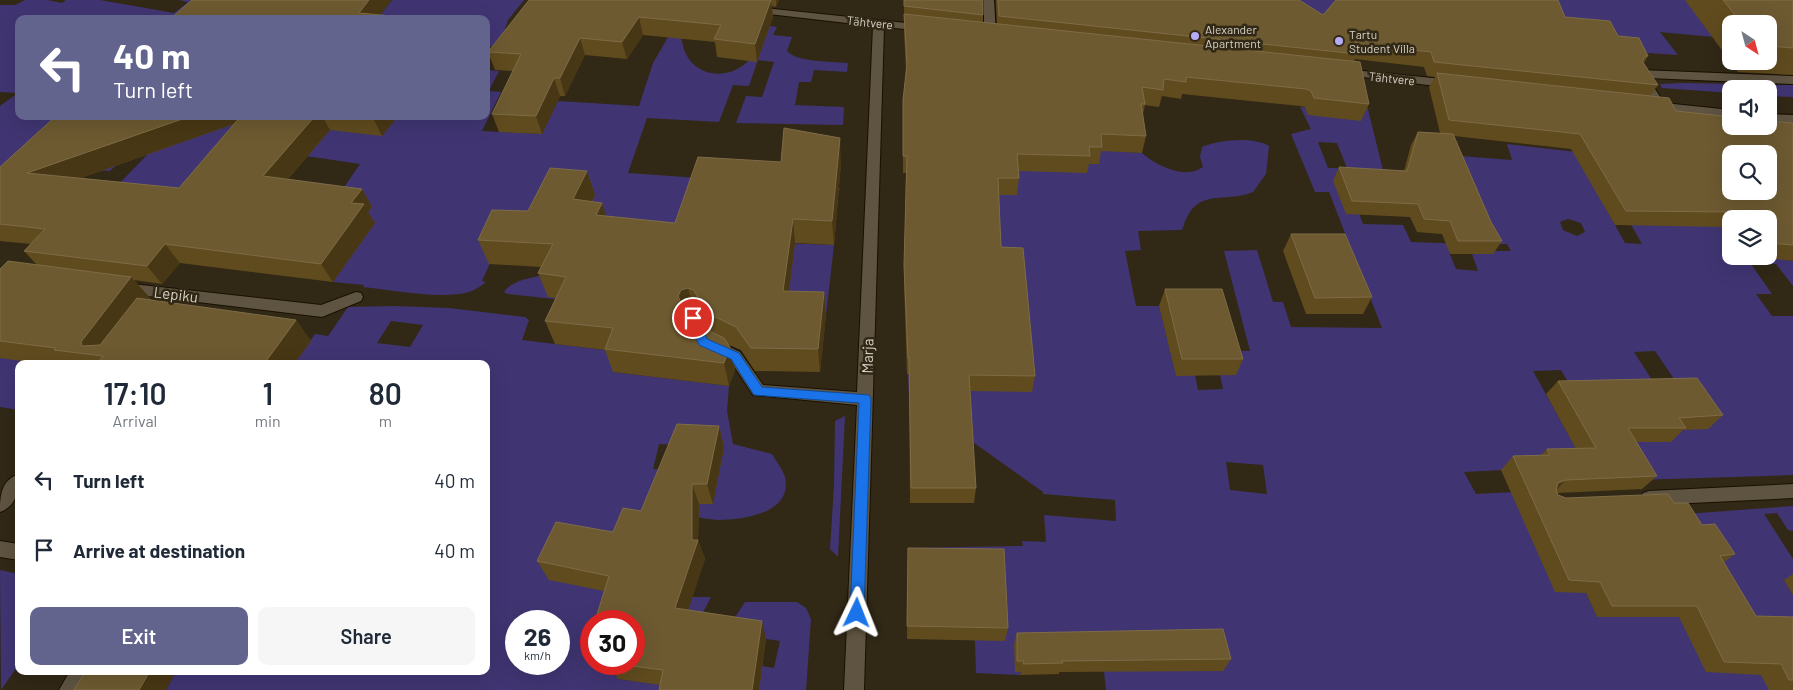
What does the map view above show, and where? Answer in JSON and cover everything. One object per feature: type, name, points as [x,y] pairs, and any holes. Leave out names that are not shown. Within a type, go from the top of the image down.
[{"type":"street","points":[[989,0],[989,34]]},
{"type":"street","name":"Tähtvere","points":[[742,8],[941,29]]},
{"type":"street","name":"Marja","points":[[854,690],[879,23]]},
{"type":"street","name":"Tähtvere","points":[[1329,71],[1460,85]]},
{"type":"street","points":[[1660,106],[1640,74],[1793,80]]},
{"type":"street","points":[[1641,104],[1722,113]]},
{"type":"street","points":[[1777,119],[1791,120]]},
{"type":"street","name":"Lepiku","points":[[106,285],[161,299],[322,311],[356,297]]},
{"type":"street","points":[[693,318],[703,342],[735,356],[759,391],[865,399]]},
{"type":"street","points":[[0,505],[15,486]]},
{"type":"street","points":[[1637,499],[1793,491]]},
{"type":"street","points":[[0,549],[15,551]]},
{"type":"street","points":[[69,690],[79,675]]},
{"type":"shaded area","points":[[25,0],[47,0],[62,3],[66,0],[100,0],[174,13],[188,2],[179,0],[225,0],[208,15],[15,15],[15,93],[0,92],[0,5],[15,5]]},
{"type":"shaded area","points":[[392,0],[524,0],[508,20],[501,41],[495,46],[490,46],[490,15],[380,15]]},
{"type":"shaded area","points":[[1206,0],[1699,0],[1713,37],[1660,32],[1678,55],[1619,51],[1442,32]]},
{"type":"shaded area","points":[[681,15],[681,38],[687,56],[702,70],[712,73],[722,74],[741,67],[753,55],[769,26],[777,27],[773,35],[792,37],[787,51],[792,55],[807,60],[848,63],[847,72],[814,70],[811,82],[799,82],[795,105],[844,107],[843,125],[736,123],[746,96],[762,97],[774,62],[758,60],[749,86],[733,85],[719,122],[647,118],[628,173],[840,188],[839,191],[719,182],[779,243],[834,245],[826,315],[748,314],[705,332],[704,315],[507,294],[504,292],[509,287],[524,280],[543,275],[568,272],[503,234],[482,281],[486,282],[469,292],[432,295],[333,282],[374,223],[362,221],[371,207],[338,196],[360,164],[306,156],[329,130],[206,219],[109,194],[147,155],[129,153],[110,171],[89,169],[0,191],[0,106],[15,95],[15,120],[487,120],[482,131],[542,134],[558,101],[639,106],[653,63]]},
{"type":"shaded area","points":[[490,70],[499,71],[490,89]]},
{"type":"shaded area","points":[[1660,84],[1722,84],[1722,92],[1662,88]]},
{"type":"shaded area","points":[[1777,85],[1793,85],[1793,97],[1777,96]]},
{"type":"shaded area","points":[[490,91],[501,92],[490,115]]},
{"type":"shaded area","points":[[1364,93],[1383,170],[1346,180],[1363,224],[1403,225],[1411,242],[1467,244],[1460,156],[1512,160],[1507,144],[1594,154],[1722,189],[1722,200],[1772,200],[1774,210],[1722,210],[1722,265],[1752,265],[1772,294],[1756,294],[1772,316],[1793,316],[1793,475],[1637,480],[1607,429],[1708,429],[1655,351],[1634,352],[1652,380],[1575,394],[1561,370],[1533,371],[1583,461],[1535,462],[1597,617],[1627,617],[1672,515],[1793,506],[1793,531],[1788,530],[1777,513],[1764,514],[1793,559],[1793,580],[1784,580],[1793,595],[1793,640],[1773,690],[1106,690],[1104,672],[1030,644],[1020,675],[976,673],[975,641],[908,562],[909,548],[1023,546],[1022,541],[1046,542],[1044,515],[1116,521],[1115,500],[1043,494],[1043,492],[970,440],[969,429],[910,429],[904,262],[1032,146],[1142,153],[1163,167],[1180,172],[1188,172],[1196,171],[1203,167],[1200,157],[1202,147],[1217,142],[1254,141],[1269,146],[1266,174],[1253,192],[1203,201],[1195,206],[1188,215],[1181,230],[1138,231],[1141,250],[1125,251],[1136,306],[1159,306],[1176,375],[1195,375],[1198,390],[1223,389],[1220,375],[1229,351],[1250,351],[1224,251],[1257,250],[1273,302],[1283,302],[1291,327],[1382,328],[1329,192],[1315,192],[1291,134],[1311,129],[1300,107],[1318,109]],"holes":[[[1318,142],[1337,143],[1347,168],[1328,168]],[[1601,200],[1617,200],[1642,244],[1625,243]],[[1568,219],[1581,223],[1585,232],[1577,236],[1563,230],[1560,222]],[[1468,244],[1507,244],[1511,251],[1491,251],[1493,254],[1472,254],[1478,271],[1456,269],[1449,252]],[[1226,462],[1263,465],[1267,494],[1230,490]],[[1504,470],[1516,492],[1476,494],[1464,472]]]},
{"type":"shaded area","points":[[1777,219],[1789,261],[1793,261],[1793,286],[1777,265]]},
{"type":"shaded area","points":[[348,307],[449,308],[525,317],[529,320],[522,340],[621,352],[613,372],[729,386],[727,411],[733,444],[772,454],[785,477],[785,489],[782,499],[764,512],[729,520],[703,518],[658,509],[692,597],[711,597],[695,628],[645,620],[645,610],[580,610],[580,675],[619,675],[618,679],[654,684],[664,650],[774,668],[780,641],[723,632],[730,625],[745,602],[797,602],[806,608],[811,619],[806,690],[166,690],[174,675],[490,675],[490,360],[297,360],[315,334],[328,336]],"holes":[[[391,321],[423,325],[410,347],[377,343]],[[659,444],[724,447],[719,472],[653,469]]]},
{"type":"shaded area","points":[[0,358],[27,360],[15,360],[15,409],[0,407]]},
{"type":"shaded area","points":[[845,416],[838,557],[830,549],[835,421]]},
{"type":"shaded area","points":[[0,570],[15,573],[15,670],[1,690]]},
{"type":"building","points":[[192,0],[369,0],[359,13],[381,15],[175,15]]},
{"type":"building","points":[[529,0],[771,0],[755,44],[714,39],[721,25],[639,17],[622,42],[580,38],[560,78],[554,78],[536,116],[492,114],[521,54],[490,52],[490,49]]},
{"type":"building","points":[[904,0],[983,0],[983,15],[904,6]]},
{"type":"building","points":[[998,0],[1299,0],[1323,15],[1336,0],[1558,0],[1565,17],[1610,21],[1618,36],[1639,38],[1648,56],[1645,56],[1642,61],[1658,85],[1434,62],[1431,52],[1355,44],[1357,54],[999,16]]},
{"type":"building","points":[[1723,0],[1793,0],[1793,48],[1778,47],[1778,15],[1735,15]]},
{"type":"building","points":[[904,14],[1360,62],[1369,104],[1314,98],[1311,91],[1306,89],[1186,77],[1186,82],[1164,79],[1163,90],[1142,87],[1145,104],[1141,104],[1146,136],[1101,134],[1102,147],[1089,147],[1090,156],[1017,154],[1019,178],[998,178],[1001,247],[1023,248],[1035,376],[969,375],[976,488],[911,488],[909,358],[904,265],[907,156],[903,156],[903,100],[907,64]]},
{"type":"building","points":[[1437,73],[1669,98],[1676,111],[1722,116],[1722,135],[1777,135],[1777,122],[1792,123],[1793,245],[1777,244],[1777,210],[1722,210],[1722,212],[1626,211],[1580,134],[1449,120]]},
{"type":"building","points":[[52,120],[179,120],[27,173],[179,188],[238,120],[312,120],[263,176],[362,189],[351,203],[364,204],[321,264],[165,244],[147,266],[24,251],[45,229],[0,224],[0,167]]},
{"type":"building","points":[[784,128],[840,138],[832,221],[793,219],[783,291],[824,292],[818,349],[751,348],[736,327],[705,312],[694,290],[688,288],[681,290],[678,296],[690,322],[724,338],[730,347],[724,363],[605,349],[613,328],[545,321],[566,277],[538,273],[553,244],[478,240],[492,210],[528,211],[550,168],[587,171],[573,199],[602,203],[596,215],[675,223],[698,157],[781,162]]},
{"type":"building","points":[[1418,132],[1453,134],[1491,222],[1502,241],[1458,241],[1450,221],[1424,219],[1418,204],[1352,201],[1339,167],[1407,171]]},
{"type":"building","points":[[1291,234],[1345,234],[1372,297],[1315,298]]},
{"type":"building","points":[[8,261],[131,277],[81,342],[82,346],[100,345],[137,298],[296,320],[267,360],[100,360],[103,356],[0,341],[0,269]]},
{"type":"building","points":[[1165,289],[1222,289],[1243,359],[1182,359]]},
{"type":"building","points":[[1697,378],[1723,415],[1679,418],[1686,428],[1628,428],[1657,476],[1566,480],[1558,483],[1556,490],[1558,495],[1566,498],[1668,494],[1674,503],[1688,503],[1702,525],[1715,524],[1735,554],[1720,556],[1756,616],[1793,617],[1793,680],[1789,680],[1781,664],[1724,662],[1697,606],[1612,606],[1600,582],[1569,580],[1513,456],[1550,455],[1547,449],[1596,448],[1558,381]]},
{"type":"building","points":[[677,424],[719,426],[707,484],[692,484],[692,540],[698,540],[675,608],[762,621],[752,690],[659,690],[663,670],[645,668],[645,610],[598,610],[609,576],[537,561],[556,522],[613,532],[623,508],[641,511]]},
{"type":"building","points":[[908,548],[1004,549],[1008,628],[907,626]]},
{"type":"building","points":[[1223,629],[1231,659],[1062,661],[1063,663],[1023,664],[1024,661],[1017,661],[1017,633]]},
{"type":"building","points":[[83,675],[148,675],[139,690],[74,690]]},
{"type":"place","name":"Alexander Apartment","points":[[1195,36]]},
{"type":"place","name":"Tartu Student Villa","points":[[1339,41]]},
{"type":"route","points":[[693,318],[703,342],[735,356],[759,391],[865,399],[857,613]]}]
